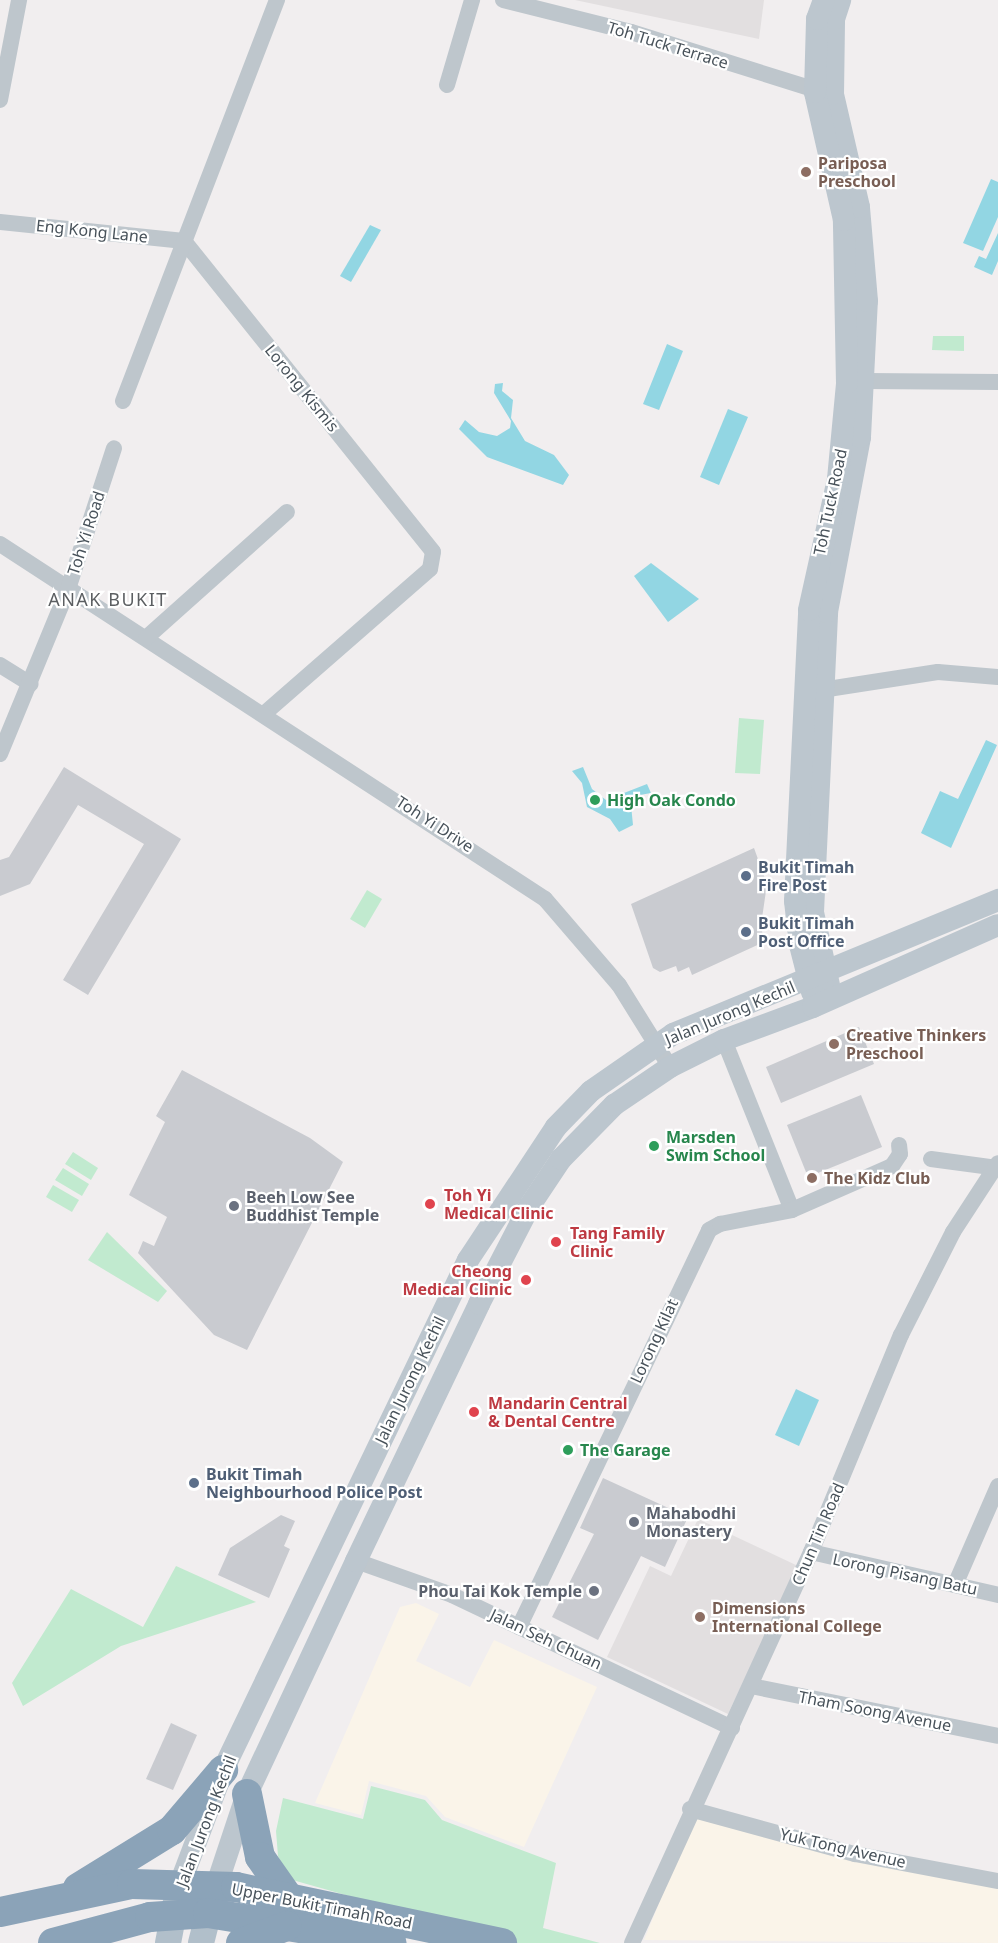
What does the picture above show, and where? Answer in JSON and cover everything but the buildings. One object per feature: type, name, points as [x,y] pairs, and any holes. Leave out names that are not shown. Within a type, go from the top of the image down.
[{"type":"highway","points":[[60,1899],[172,1830],[224,1770]]},
{"type":"highway","points":[[241,1943],[291,1910],[260,1857],[247,1794]]},
{"type":"highway","name":"Upper Bukit Timah Road","points":[[0,1912],[132,1884],[180,1884],[212,1900],[291,1910],[484,1941]]},
{"type":"highway","name":"Upper Bukit Timah Road","points":[[53,1943],[95,1940],[212,1900]]},
{"type":"highway","name":"Upper Bukit Timah Road","points":[[291,1910],[392,1943]]},
{"type":"main road","name":"Toh Tuck Road","points":[[824,0],[817,19],[824,93],[844,220],[847,383],[838,479],[811,598],[816,691],[813,912],[817,976],[824,1002]]},
{"type":"main road","name":"Toh Tuck Road","points":[[816,691],[831,569],[853,480],[865,381],[867,302],[861,222],[824,93],[834,19],[840,0]]},
{"type":"main road","name":"Jalan Jurong Kechil","points":[[168,1943],[172,1914],[180,1884],[224,1770],[468,1260],[556,1127],[591,1090],[655,1044],[998,900]]},
{"type":"main road","name":"Jalan Jurong Kechil","points":[[201,1943],[212,1900],[247,1794],[356,1561],[529,1207],[585,1132],[614,1105],[670,1067],[724,1040],[824,1002],[998,925]]},
{"type":"street","points":[[0,100],[19,0]]},
{"type":"street","points":[[123,401],[277,0]]},
{"type":"street","points":[[447,85],[472,0]]},
{"type":"street","name":"Toh Tuck Terrace","points":[[503,0],[631,32],[824,93]]},
{"type":"street","name":"Eng Kong Lane","points":[[0,222],[184,241]]},
{"type":"street","name":"Lorong Kismis","points":[[184,241],[433,552],[430,569],[265,713]]},
{"type":"street","points":[[865,381],[998,382]]},
{"type":"street","name":"Toh Yi Road","points":[[0,754],[68,589],[114,448]]},
{"type":"street","points":[[146,638],[287,512]]},
{"type":"street","name":"Toh Yi Drive","points":[[0,544],[265,713],[545,899],[608,969],[670,1067]]},
{"type":"street","points":[[0,665],[30,684]]},
{"type":"street","points":[[816,691],[872,679],[938,672],[998,677]]},
{"type":"street","points":[[724,1040],[792,1210]]},
{"type":"street","name":"Lorong Kilat","points":[[519,1627],[709,1230],[720,1224],[792,1210],[892,1166],[900,1154],[899,1145]]},
{"type":"street","points":[[931,1159],[997,1166]]},
{"type":"street","name":"Chun Tin Road","points":[[632,1943],[690,1809],[732,1728],[811,1552],[901,1335],[953,1232],[997,1166]]},
{"type":"street","points":[[956,1585],[998,1486]]},
{"type":"street","name":"Lorong Pisang Batu","points":[[811,1552],[998,1594]]},
{"type":"street","name":"Jalan Seh Chuan","points":[[356,1561],[452,1595],[732,1728]]},
{"type":"street","name":"Tham Soong Avenue","points":[[751,1686],[998,1736]]},
{"type":"street","name":"Yuk Tong Avenue","points":[[690,1809],[855,1854],[998,1881]]},
{"type":"shaded area","points":[[575,0],[764,0],[759,39]]},
{"type":"shaded area","name":"Dimensions International College","points":[[698,1519],[798,1566],[728,1714],[607,1657],[650,1566],[671,1576]]},
{"type":"shaded area","points":[[416,1603],[439,1614],[416,1661],[470,1687],[494,1640],[597,1687],[524,1847],[445,1817],[426,1796],[369,1781],[361,1815],[315,1803],[400,1607]]},
{"type":"shaded area","points":[[698,1808],[998,1882],[998,1943],[644,1940]]},
{"type":"green space","points":[[933,336],[964,336],[964,351],[932,350]]},
{"type":"green space","points":[[739,718],[764,720],[760,774],[735,773]]},
{"type":"green space","points":[[367,890],[382,899],[365,928],[350,919]]},
{"type":"green space","points":[[73,1152],[98,1168],[91,1180],[65,1164]]},
{"type":"green space","points":[[63,1168],[89,1184],[82,1196],[55,1180]]},
{"type":"green space","points":[[53,1185],[79,1200],[72,1212],[46,1197]]},
{"type":"green space","points":[[107,1232],[167,1291],[158,1302],[88,1260]]},
{"type":"green space","points":[[176,1566],[256,1602],[121,1646],[23,1706],[12,1683],[71,1589],[143,1627]]},
{"type":"green space","points":[[371,1786],[425,1800],[442,1820],[556,1863],[543,1928],[600,1943],[515,1943],[289,1879],[278,1856],[276,1831],[283,1798],[363,1819]]},
{"type":"water","points":[[991,179],[998,182],[998,217],[983,251],[963,243]]},
{"type":"water","points":[[370,225],[381,230],[351,282],[340,276]]},
{"type":"water","points":[[998,233],[998,261],[992,275],[974,267],[979,256],[986,259]]},
{"type":"water","points":[[667,344],[683,351],[659,410],[643,404]]},
{"type":"water","points":[[503,383],[502,391],[513,400],[511,418],[525,441],[554,455],[569,475],[563,485],[487,457],[459,429],[465,420],[479,432],[497,436],[510,428],[511,421],[494,393],[495,384]]},
{"type":"water","points":[[728,409],[748,417],[719,485],[700,477]]},
{"type":"water","points":[[651,563],[699,599],[668,622],[634,576]]},
{"type":"water","points":[[986,740],[997,745],[951,848],[921,833],[940,791],[958,799]]},
{"type":"water","name":"High Oak Condo","points":[[583,767],[592,789],[606,800],[647,784],[651,793],[640,795],[631,805],[633,825],[619,832],[610,819],[587,807],[582,783],[572,771]]},
{"type":"water","points":[[796,1389],[819,1400],[799,1446],[775,1435]]},
{"type":"place","name":"Pariposa Preschool","points":[[806,172]]},
{"type":"place","name":"High Oak Condo","points":[[595,800]]},
{"type":"place","name":"Bukit Timah Fire Post","points":[[746,876]]},
{"type":"place","name":"Bukit Timah Post Office","points":[[746,932]]},
{"type":"place","name":"Creative Thinkers Preschool","points":[[834,1044]]},
{"type":"place","name":"Marsden Swim School","points":[[654,1146]]},
{"type":"place","name":"The Kidz Club","points":[[812,1178]]},
{"type":"place","name":"Toh Yi Medical Clinic","points":[[430,1204]]},
{"type":"place","name":"Beeh Low See Buddhist Temple","points":[[234,1206]]},
{"type":"place","name":"Tang Family Clinic","points":[[556,1242]]},
{"type":"place","name":"Cheong Medical Clinic","points":[[526,1280]]},
{"type":"place","name":"Mandarin Central & Dental Centre","points":[[474,1412]]},
{"type":"place","name":"The Garage","points":[[568,1450]]},
{"type":"place","name":"Bukit Timah Neighbourhood Police Post","points":[[194,1483]]},
{"type":"place","name":"Mahabodhi Monastery","points":[[634,1522]]},
{"type":"place","name":"Phou Tai Kok Temple","points":[[594,1591]]},
{"type":"place","name":"Dimensions International College","points":[[700,1617]]},
{"type":"district","name":"ANAK BUKIT","points":[[108,599]]}]
